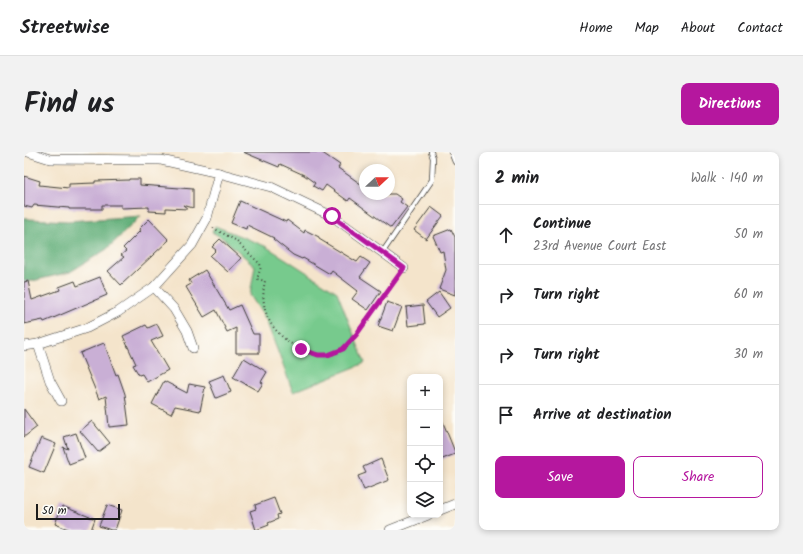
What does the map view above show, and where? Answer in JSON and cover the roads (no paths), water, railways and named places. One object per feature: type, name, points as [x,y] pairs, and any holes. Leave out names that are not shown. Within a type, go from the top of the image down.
[{"type":"street","points":[[28,152],[50,159],[161,160],[219,173],[270,187],[332,216],[404,268]]},
{"type":"street","points":[[24,346],[38,344],[87,328],[118,312],[154,287],[192,245],[207,218],[219,173]]},
{"type":"street","points":[[154,287],[174,309],[187,331],[193,348]]},
{"type":"street","points":[[38,344],[50,381],[61,401]]},
{"type":"street","points":[[443,509],[455,504]]},
{"type":"street","points":[[390,530],[420,518]]},
{"type":"lane","points":[[382,253],[432,180],[433,158],[431,152]]},
{"type":"lane","points":[[451,152],[455,162]]}]
